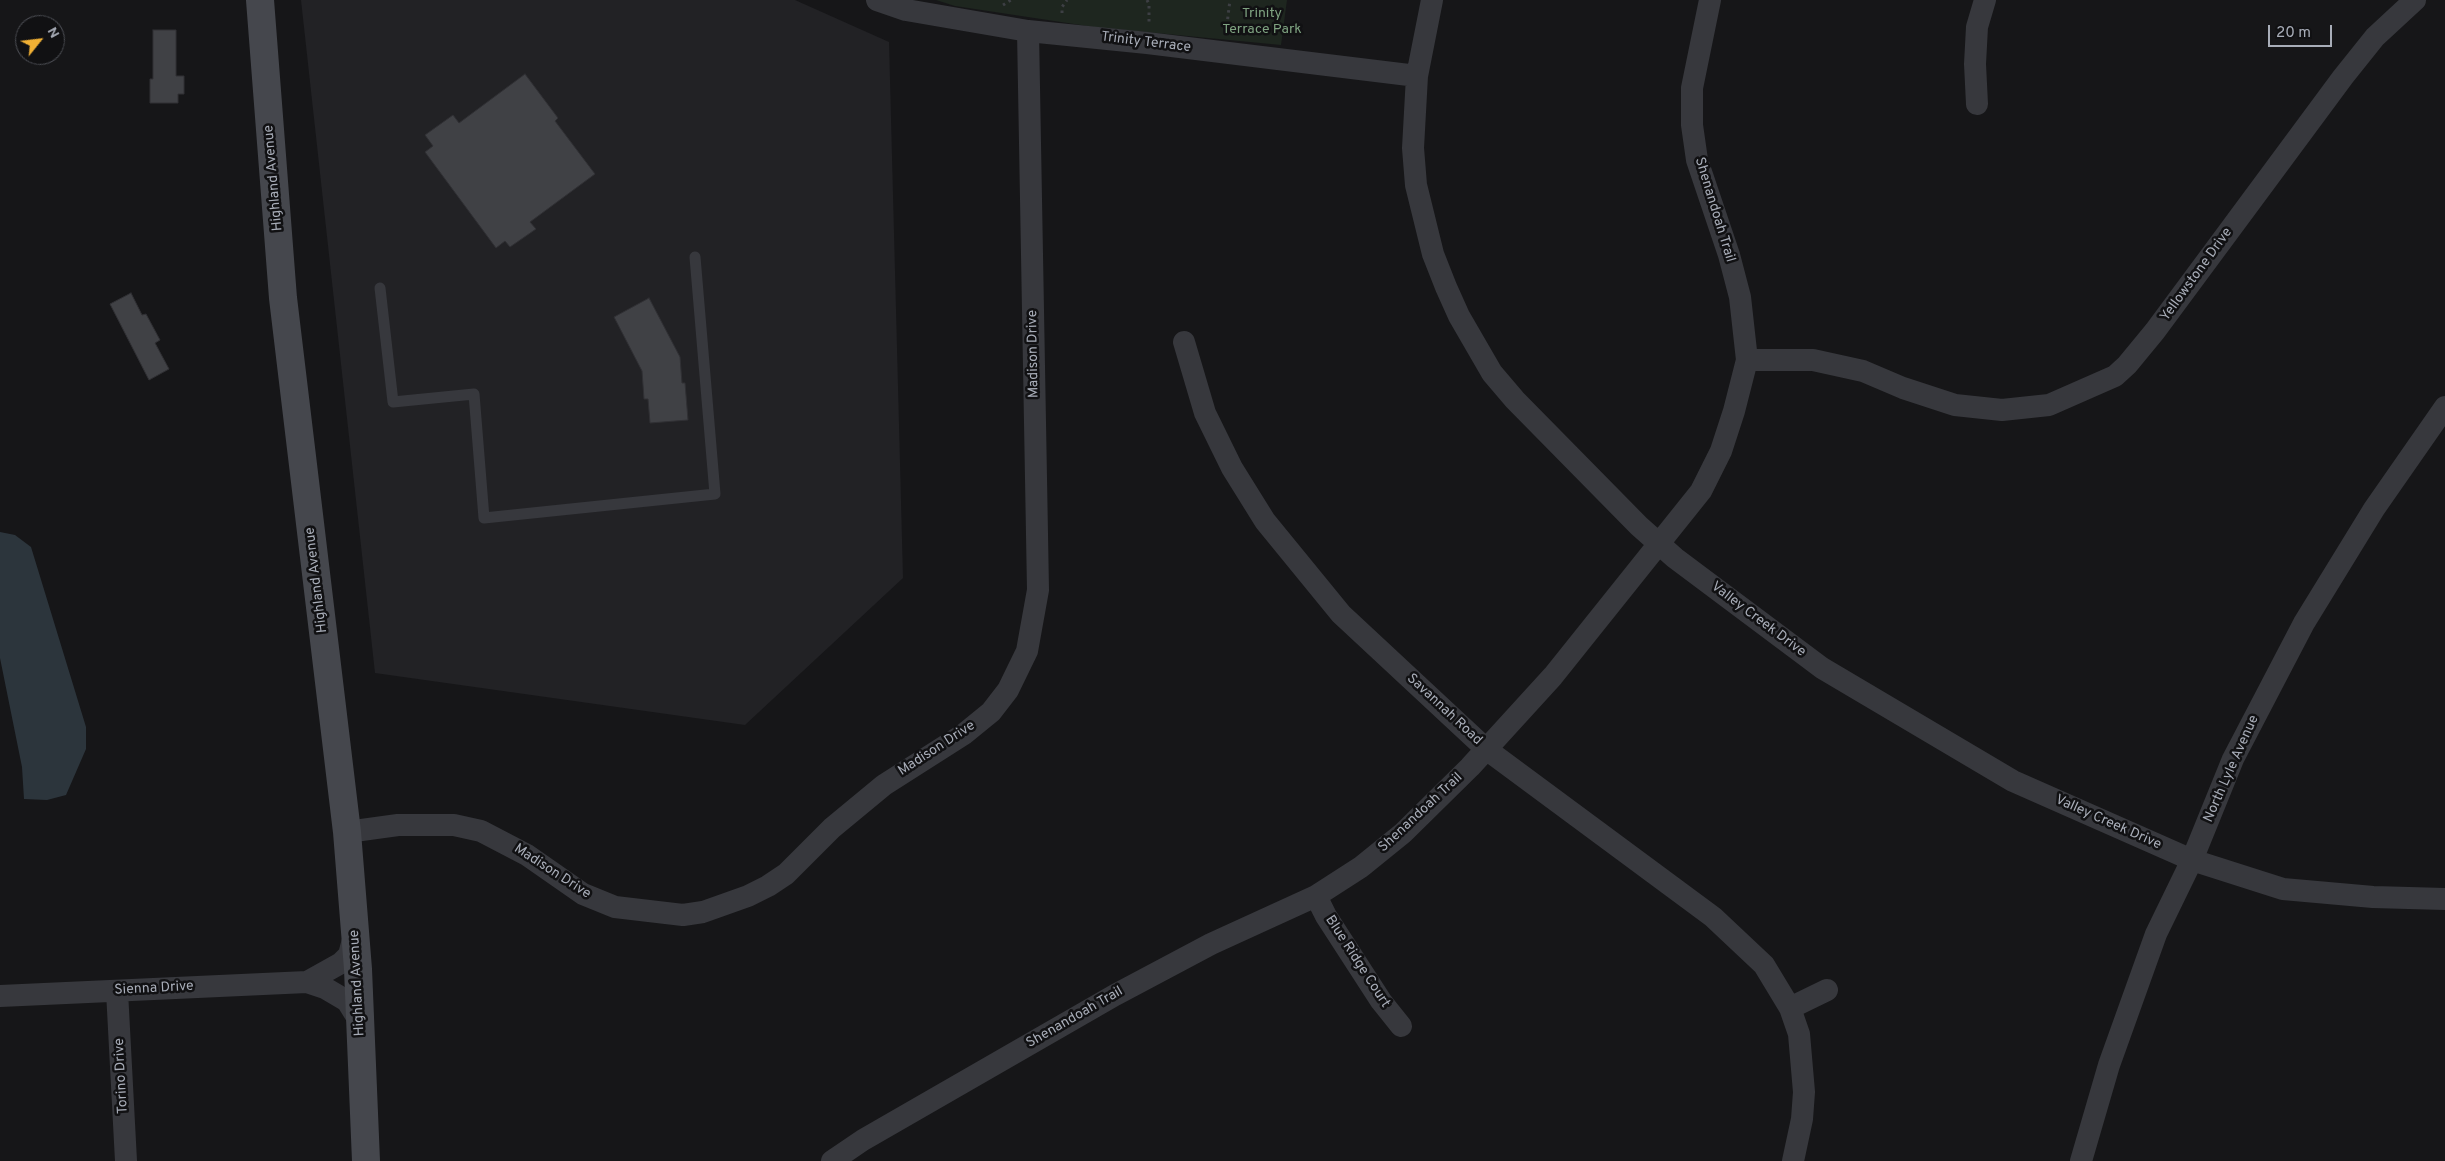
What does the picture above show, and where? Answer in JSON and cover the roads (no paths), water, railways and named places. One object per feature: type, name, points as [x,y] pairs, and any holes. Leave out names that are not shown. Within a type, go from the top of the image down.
[{"type":"main road","name":"Highland Avenue","points":[[260,0],[283,298],[347,832],[355,932],[366,1161]]},
{"type":"street","name":"Trinity Terrace","points":[[878,0],[906,10],[1028,31],[1147,42],[1417,76]]},
{"type":"street","name":"Valley Creek Drive","points":[[1432,0],[1417,76],[1413,148],[1416,185],[1432,254],[1459,316],[1492,373],[1509,393],[1660,544],[1830,673],[2013,781],[2192,860],[2283,889],[2373,897],[2445,899]]},
{"type":"street","name":"Shenandoah Trail","points":[[832,1161],[863,1140],[1115,995],[1211,944],[1316,896],[1361,867],[1403,833],[1486,749],[1553,676],[1701,491],[1720,451],[1734,411],[1747,360],[1740,297],[1729,255],[1697,160],[1692,125],[1692,88],[1710,0]]},
{"type":"street","points":[[1977,104],[1976,27],[1985,0]]},
{"type":"street","name":"Yellowstone Drive","points":[[1747,360],[1812,360],[1863,371],[1903,388],[1954,405],[2002,410],[2049,405],[2115,376],[2156,331],[2375,37],[2414,0]]},
{"type":"street","name":"Madison Drive","points":[[347,832],[398,825],[454,825],[481,831],[514,848],[582,894],[600,902],[630,911],[654,914],[683,915],[703,912],[748,896],[786,874],[832,828],[884,784],[964,734],[991,712],[1008,690],[1027,651],[1038,590],[1028,31]]},
{"type":"street","name":"Savannah Road","points":[[1184,342],[1204,413],[1232,468],[1265,521],[1341,614],[1486,749],[1713,918],[1764,965],[1790,1008],[1799,1034],[1804,1092],[1802,1119],[1793,1161]]},
{"type":"street","name":"North Lyle Avenue","points":[[2081,1161],[2109,1065],[2152,943],[2192,860],[2233,759],[2304,623],[2374,508],[2445,407]]},
{"type":"street","name":"Blue Ridge Court","points":[[1316,896],[1326,916],[1381,1001],[1401,1026]]},
{"type":"street","points":[[307,982],[341,963],[349,955],[355,932]]},
{"type":"street","points":[[307,982],[325,988],[347,1001],[360,1022]]},
{"type":"street","name":"Sienna Drive","points":[[0,996],[307,982]]},
{"type":"street","points":[[1790,1008],[1827,990]]},
{"type":"street","name":"Torino Drive","points":[[118,991],[126,1161]]},
{"type":"lane","points":[[380,288],[393,402],[474,394],[484,518],[715,494],[695,257]]},
{"type":"park label","name":"Trinity Terrace Park","points":[[1262,22]]}]
